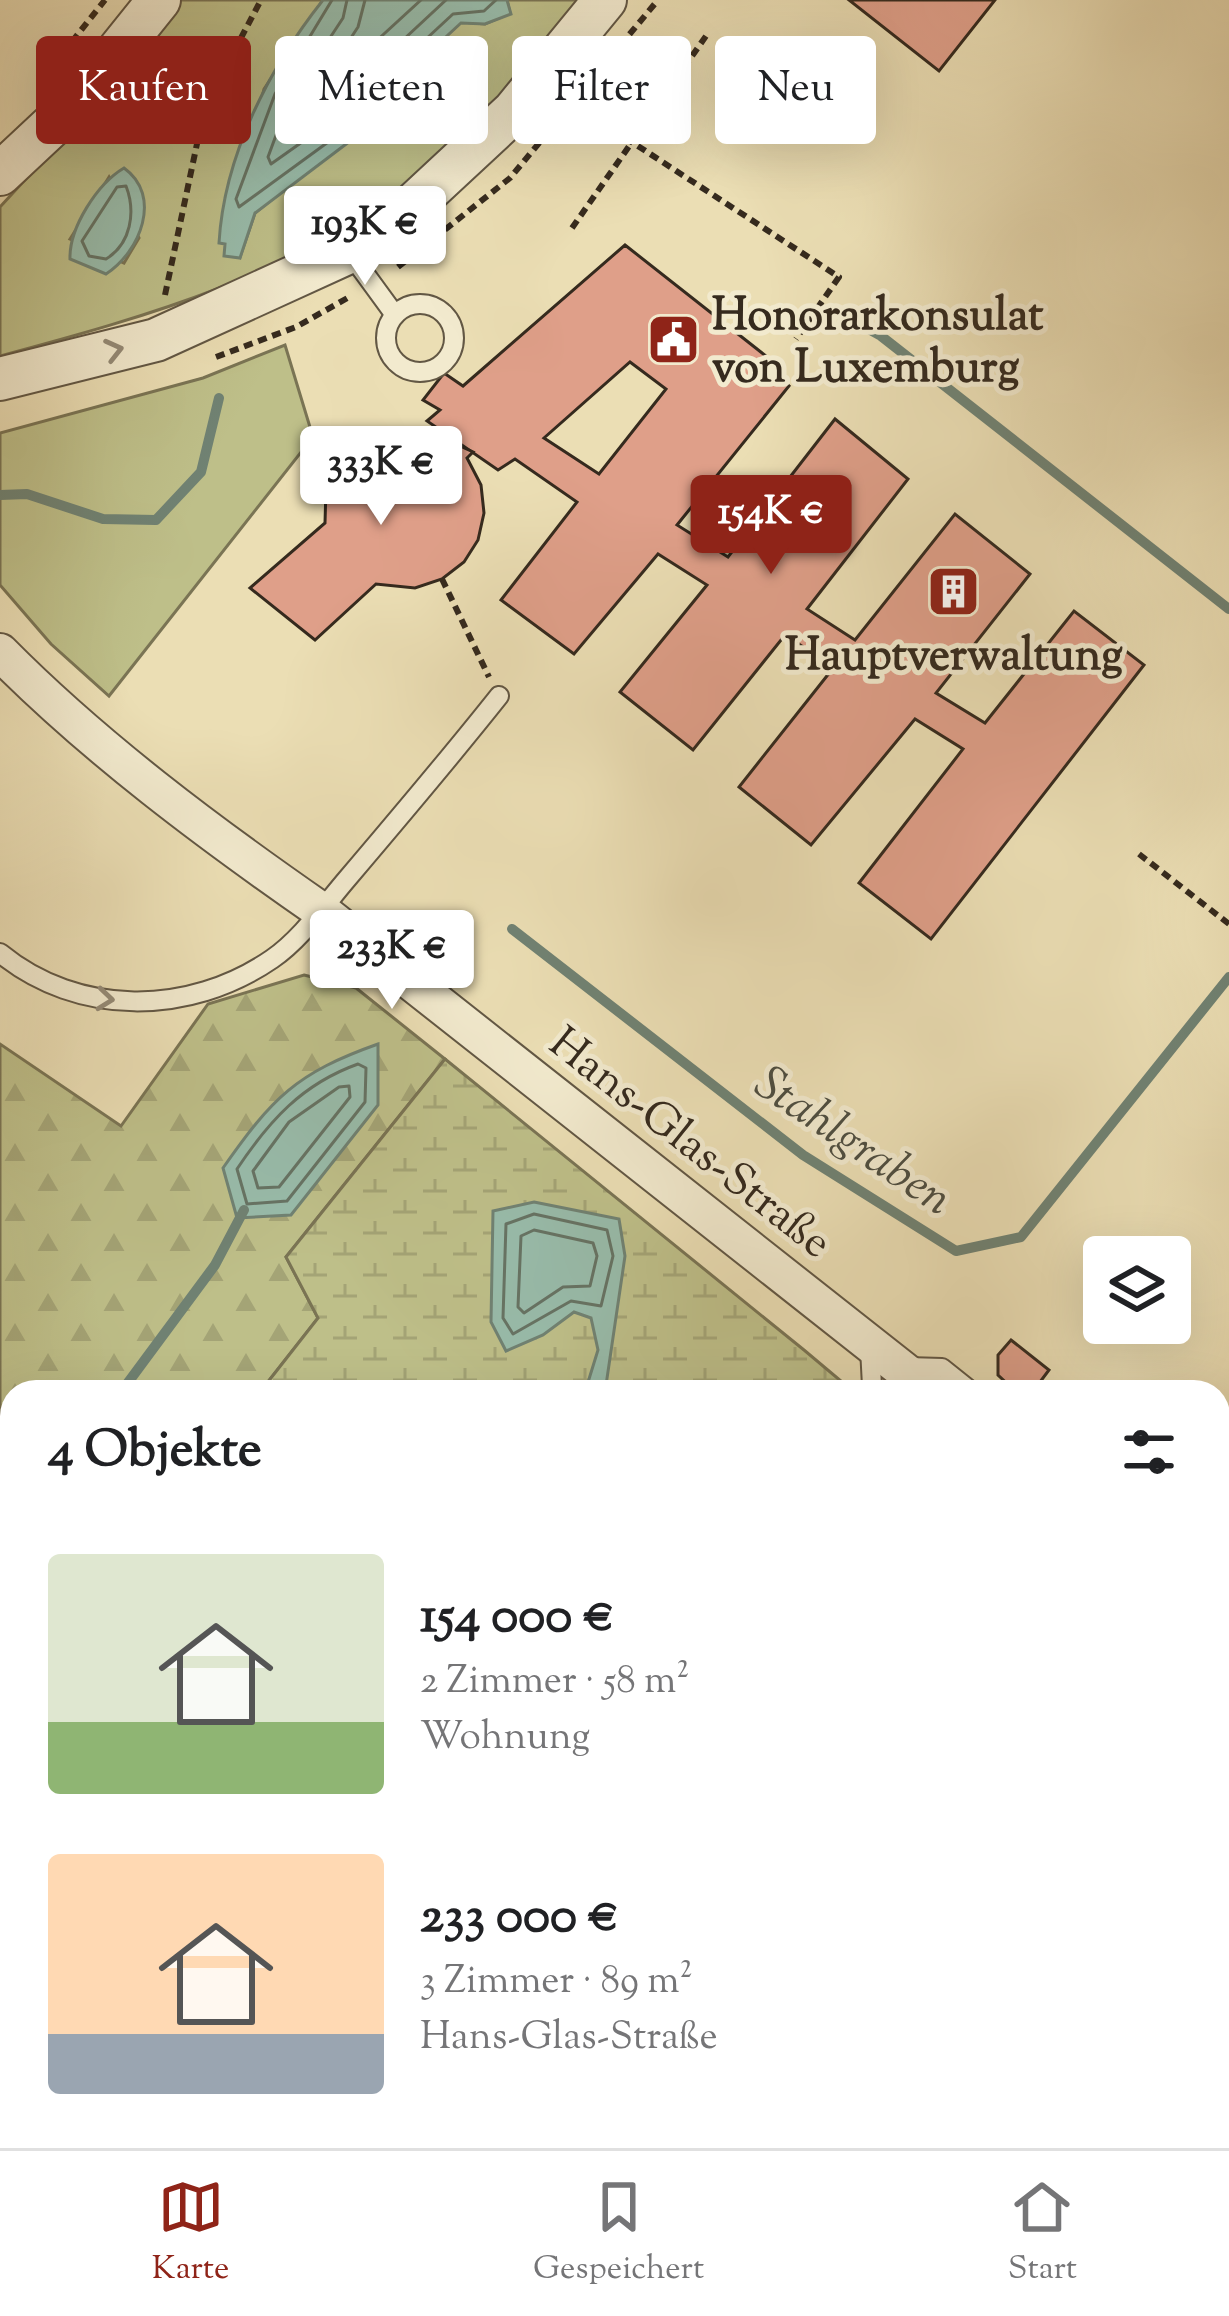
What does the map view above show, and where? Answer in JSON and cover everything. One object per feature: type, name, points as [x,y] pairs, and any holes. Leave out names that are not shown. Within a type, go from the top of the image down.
[{"type":"street","points":[[0,174],[78,101],[159,0]]},
{"type":"street","points":[[0,379],[156,340],[349,252],[412,205],[514,111],[605,0]]},
{"type":"street","name":"Hans-Glas-Straße","points":[[0,652],[37,689],[235,849],[320,910],[870,1343],[890,1380]]},
{"type":"lane","points":[[349,252],[395,315]]},
{"type":"lane","points":[[0,953],[24,973],[85,998],[151,1004],[216,990],[274,958],[320,910],[499,696]]},
{"type":"lane","points":[[890,1380],[942,1368],[957,1380]]},
{"type":"path","points":[[32,89],[105,0]]},
{"type":"path","points":[[156,340],[205,106],[261,0]]},
{"type":"path","points":[[691,58],[706,36]]},
{"type":"path","points":[[572,228],[632,144]]},
{"type":"path","points":[[636,144],[839,277],[796,339]]},
{"type":"path","points":[[442,579],[499,696]]},
{"type":"path","points":[[1139,854],[1229,925]]},
{"type":"green space","points":[[178,0],[323,0],[299,36],[275,36],[275,72],[264,89],[251,140],[251,36],[150,36]]},
{"type":"green space","points":[[507,0],[578,0],[549,36],[512,36],[512,82],[488,110],[488,36],[446,36],[461,22],[485,24],[510,13]]},
{"type":"green space","points":[[58,144],[250,144],[225,243],[240,257],[255,213],[341,144],[455,144],[372,211],[271,266],[165,308],[0,356],[0,207]],"holes":[[[109,177],[139,238],[124,263],[70,239]]]},
{"type":"green space","points":[[285,345],[313,437],[109,696],[51,644],[0,585],[0,433],[203,378]]},
{"type":"green space","points":[[304,975],[356,988],[445,1059],[286,1257],[318,1318],[269,1380],[0,1380],[0,1044],[121,1126],[208,1004]]},
{"type":"green space","points":[[445,1059],[840,1380],[269,1380],[318,1318],[286,1257]]},
{"type":"water","points":[[323,0],[507,0],[511,14],[485,24],[461,23],[447,36],[297,36]]},
{"type":"water","points":[[275,72],[275,144],[346,144],[255,213],[240,258],[224,256],[225,244],[219,243],[230,178],[241,144],[251,144],[251,119]]},
{"type":"water","points":[[124,168],[142,193],[142,223],[129,252],[106,274],[70,259],[71,247],[86,208]]},
{"type":"water","points":[[378,1044],[378,1105],[291,1215],[237,1218],[223,1168],[256,1123],[306,1078]]},
{"type":"water","points":[[534,1202],[619,1219],[625,1256],[607,1380],[589,1380],[598,1350],[591,1318],[574,1312],[543,1335],[506,1351],[491,1322],[493,1211]]},
{"type":"building","points":[[849,0],[995,0],[939,71]]},
{"type":"building","name":"Hauptverwaltung","points":[[625,245],[771,360],[768,367],[789,386],[677,525],[728,557],[835,419],[908,479],[807,609],[855,640],[955,514],[1030,574],[936,693],[985,723],[1074,611],[1144,665],[931,939],[859,883],[963,749],[915,719],[811,845],[739,787],[834,667],[785,635],[693,750],[620,692],[707,585],[658,554],[574,654],[501,600],[577,502],[515,459],[498,470],[427,421],[440,410],[423,400],[444,373],[463,386]],"holes":[[[630,362],[666,389],[599,474],[544,438]]]},
{"type":"building","points":[[398,428],[425,430],[473,452],[467,458],[481,485],[484,513],[478,540],[464,562],[442,579],[415,588],[376,584],[315,640],[250,588],[325,523],[326,488],[347,451],[371,435]]},
{"type":"building","points":[[1011,1340],[1049,1370],[1042,1380],[1003,1380],[998,1375],[998,1355]]},
{"type":"waterway","points":[[854,321],[881,336],[1229,609]]},
{"type":"waterway","points":[[0,495],[27,494],[103,519],[156,520],[201,472],[219,398]]},
{"type":"waterway","name":"Stahlgraben","points":[[512,929],[803,1155],[956,1251],[1021,1237],[1229,977]]},
{"type":"waterway","name":"Stahlgraben","points":[[130,1380],[215,1265],[244,1210]]},
{"type":"place","name":"Honorarkonsulat von Luxemburg","points":[[673,339]]},
{"type":"place","name":"Hauptverwaltung","points":[[954,592]]}]
